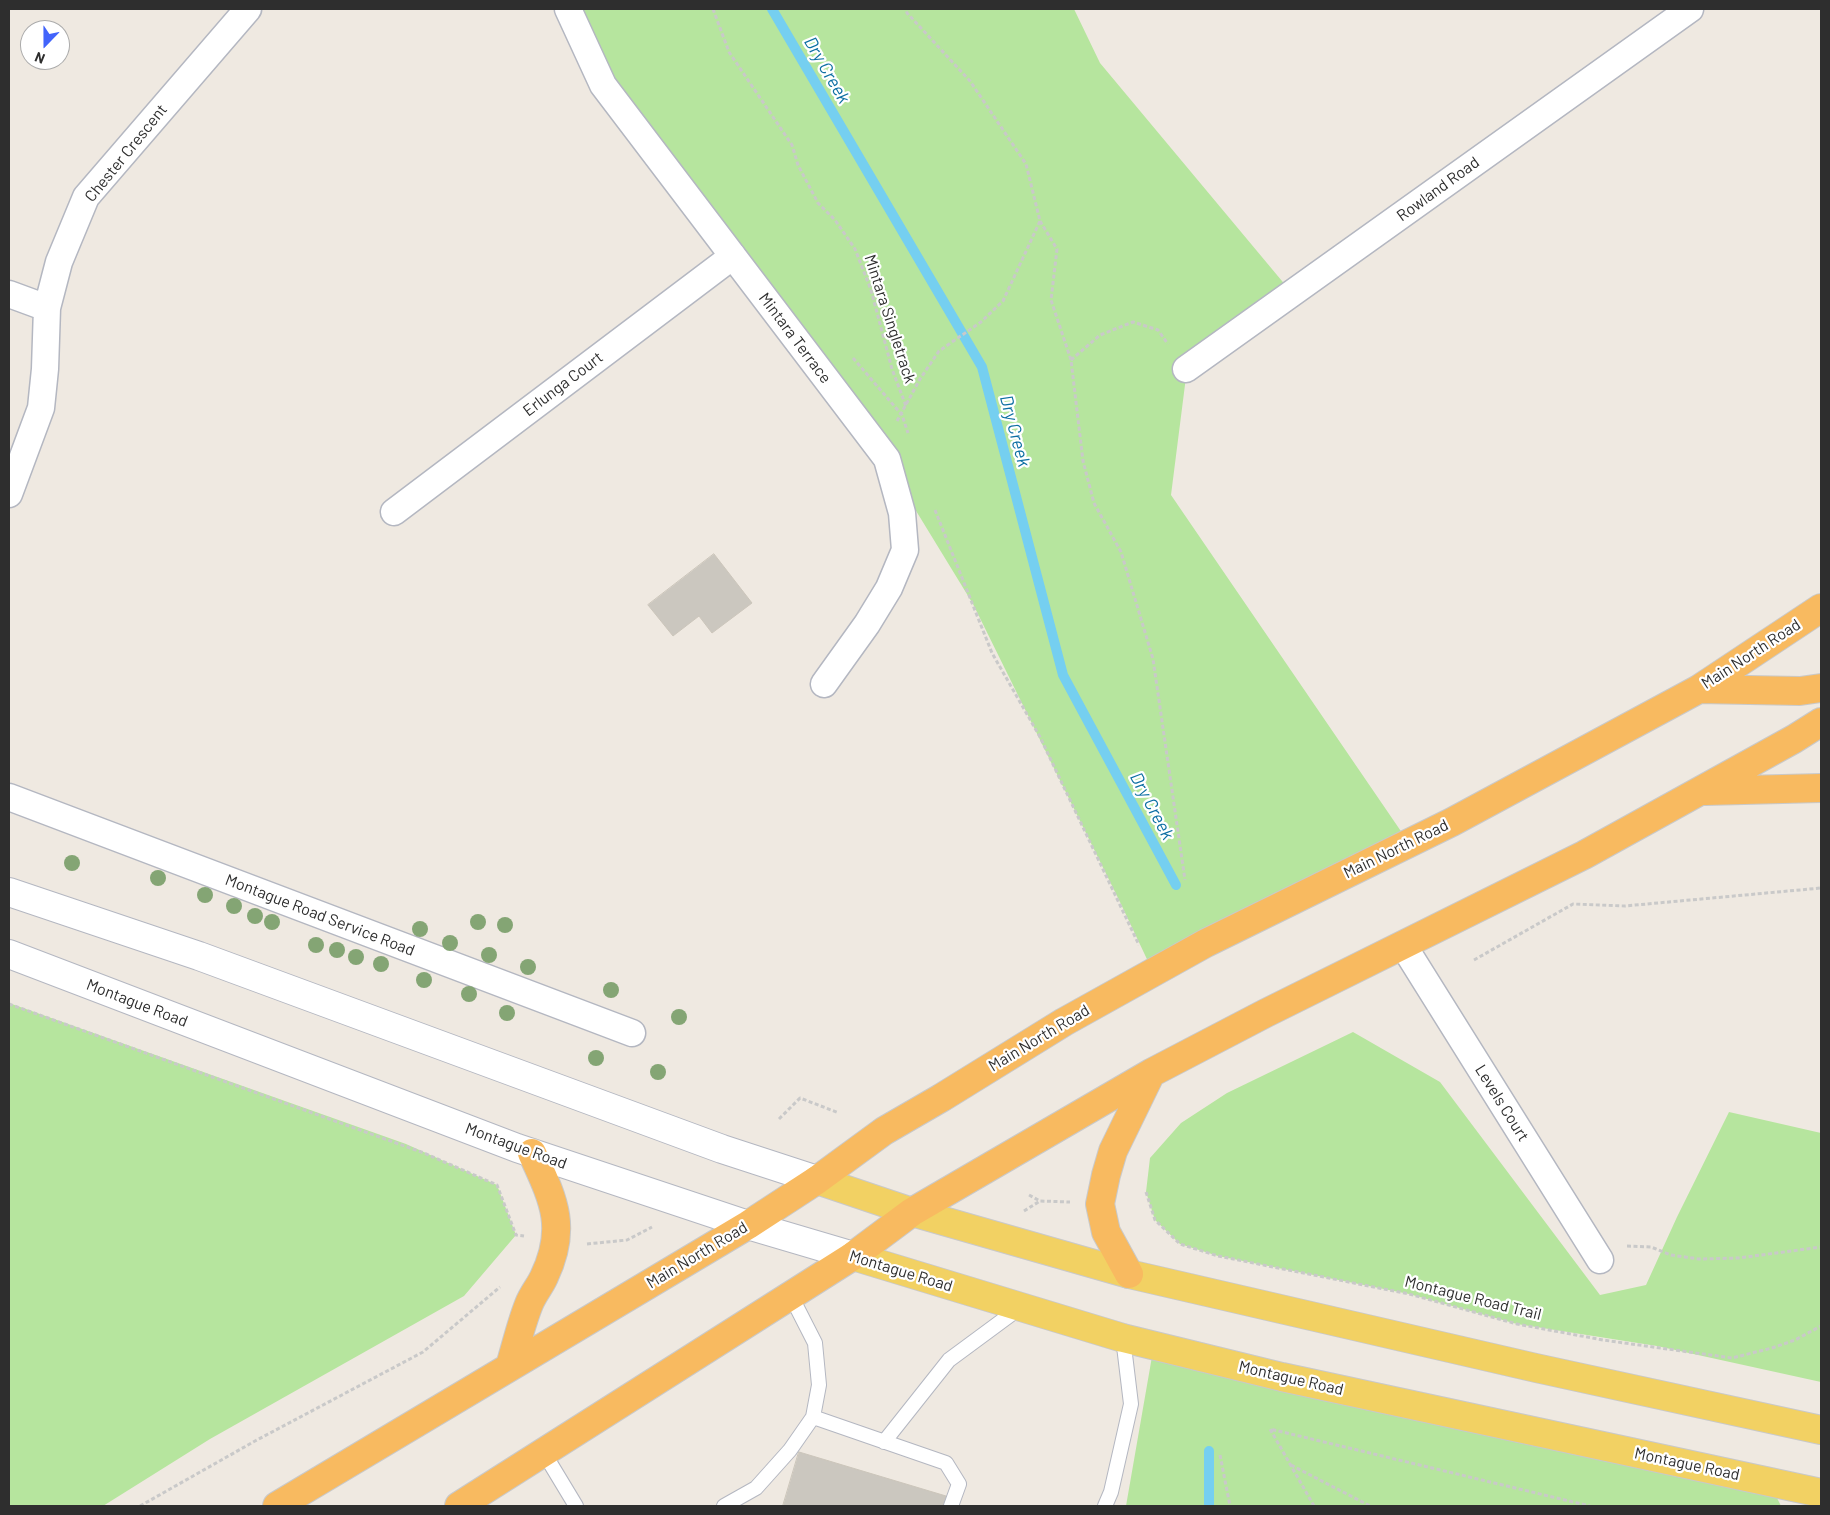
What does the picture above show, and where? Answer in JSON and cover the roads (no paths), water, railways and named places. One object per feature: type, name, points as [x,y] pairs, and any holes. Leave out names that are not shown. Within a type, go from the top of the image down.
[{"type":"highway","name":"Main North Road","points":[[277,1506],[748,1225],[817,1180],[884,1131],[1064,1022],[1206,943],[1452,822],[1699,689],[1821,608]]},
{"type":"highway","points":[[1699,689],[1800,691],[1821,688]]},
{"type":"highway","points":[[459,1506],[854,1256],[912,1212],[1151,1073],[1584,855],[1794,739],[1821,722]]},
{"type":"highway","points":[[1699,791],[1821,788]]},
{"type":"highway","points":[[1130,1274],[1106,1232],[1100,1204],[1113,1151],[1151,1073]]},
{"type":"highway","points":[[510,1366],[530,1303],[544,1276],[556,1239],[557,1224],[554,1206],[532,1153]]},
{"type":"main road","points":[[9,892],[199,956],[722,1148],[912,1212],[1130,1274],[1536,1368],[1821,1430]]},
{"type":"main road","name":"Montague Road","points":[[9,954],[532,1153],[748,1225],[1122,1338],[1282,1377],[1821,1493]]},
{"type":"street","name":"Chester Crescent","points":[[9,494],[41,408],[45,369],[47,308],[59,262],[86,197],[248,9]]},
{"type":"street","name":"Mintara Terrace","points":[[568,9],[603,85],[887,459],[902,513],[905,550],[889,588],[867,624],[824,684]]},
{"type":"street","name":"Rowland Road","points":[[1186,369],[1690,9]]},
{"type":"street","name":"Erlunga Court","points":[[394,512],[733,256]]},
{"type":"street","points":[[9,294],[47,308]]},
{"type":"street","name":"Montague Road Service Road","points":[[9,797],[632,1033]]},
{"type":"street","name":"Levels Court","points":[[1404,945],[1600,1260]]},
{"type":"lane","points":[[724,1506],[756,1488],[790,1450],[813,1417],[819,1385],[815,1343],[790,1296]]},
{"type":"lane","points":[[884,1442],[949,1360],[1014,1312],[1024,1308]]},
{"type":"lane","points":[[1105,1506],[1111,1492],[1131,1404],[1122,1338]]},
{"type":"lane","points":[[813,1417],[946,1463],[959,1484],[951,1506]]},
{"type":"lane","points":[[544,1453],[576,1506]]},
{"type":"waterway","name":"Dry Creek","points":[[772,9],[982,367],[1063,675],[1176,885]]},
{"type":"waterway","name":"Dry Creek","points":[[1209,1451],[1209,1506]]}]
